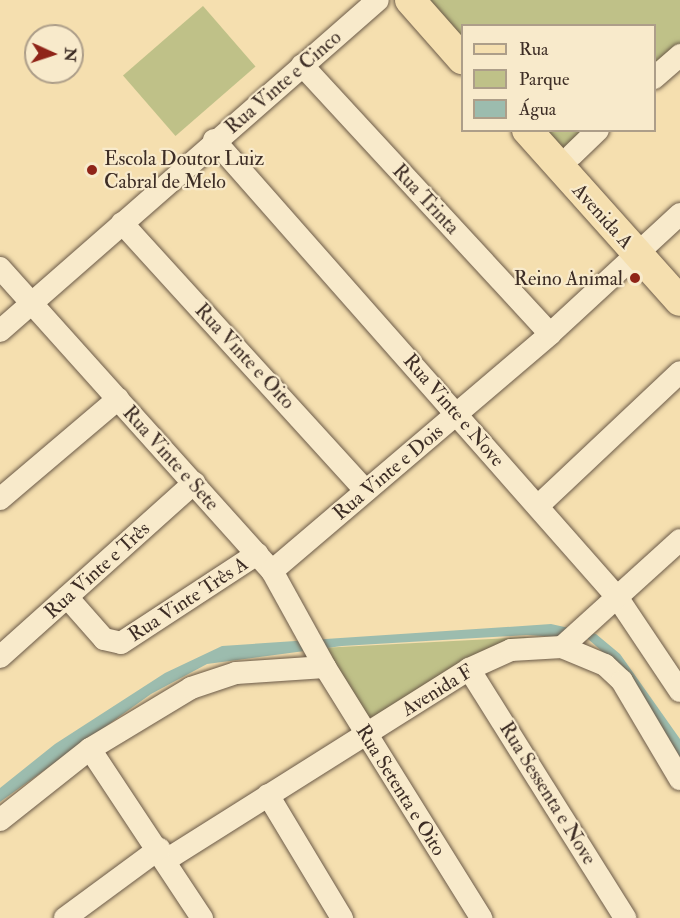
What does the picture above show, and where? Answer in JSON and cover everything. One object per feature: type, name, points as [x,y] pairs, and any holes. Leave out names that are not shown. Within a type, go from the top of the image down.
[{"type":"main road","points":[[410,0],[461,58]]},
{"type":"main road","points":[[430,0],[461,34]]},
{"type":"main road","name":"Avenida A","points":[[529,132],[643,247],[680,275]]},
{"type":"main road","name":"Avenida A","points":[[552,132],[643,247],[680,301]]},
{"type":"street","name":"Rua Vinte e Cinco","points":[[0,332],[214,140],[378,0]]},
{"type":"street","points":[[656,76],[680,55]]},
{"type":"street","name":"Rua Trinta","points":[[302,65],[550,334]]},
{"type":"street","points":[[572,155],[596,132]]},
{"type":"street","name":"Rua Vinte e Nove","points":[[214,140],[617,597],[680,691]]},
{"type":"street","name":"Rua Vinte e Dois","points":[[272,571],[550,334],[680,214]]},
{"type":"street","name":"Rua Vinte e Oito","points":[[122,223],[366,491]]},
{"type":"street","name":"Rua Vinte e Sete","points":[[0,268],[272,571],[324,665]]},
{"type":"street","points":[[538,506],[680,372]]},
{"type":"street","points":[[0,499],[118,399]]},
{"type":"street","name":"Rua Vinte e Três","points":[[0,657],[194,483]]},
{"type":"street","points":[[567,643],[680,540]]},
{"type":"street","name":"Rua Vinte Três A","points":[[67,597],[105,639],[121,644],[257,554]]},
{"type":"street","name":"Avenida F","points":[[65,918],[163,854],[268,795],[469,669],[511,650],[567,643],[605,664],[622,681],[680,779]]},
{"type":"street","points":[[6,807],[90,749],[216,678],[324,665]]},
{"type":"street","name":"Rua Setenta e Oito","points":[[324,665],[481,918]]},
{"type":"street","name":"Rua Sessenta e Nove","points":[[469,669],[625,918]]},
{"type":"street","points":[[90,749],[163,854],[202,918]]},
{"type":"street","points":[[268,795],[342,918]]},
{"type":"green space","points":[[430,0],[680,0],[680,54],[656,76],[656,24],[461,24],[461,36]]},
{"type":"green space","points":[[203,6],[255,66],[175,136],[123,76]]},
{"type":"green space","points":[[547,132],[593,132],[567,155]]},
{"type":"green space","points":[[527,637],[367,728],[321,648]]},
{"type":"water","points":[[551,624],[596,634],[620,654],[680,739],[680,757],[622,669],[588,639],[527,635],[342,646],[207,664],[151,694],[0,802],[0,788],[55,744],[165,673],[222,646]]},
{"type":"place","name":"Escola Doutor Luiz Cabral de Melo","points":[[92,170]]},
{"type":"place","name":"Reino Animal","points":[[635,278]]}]
